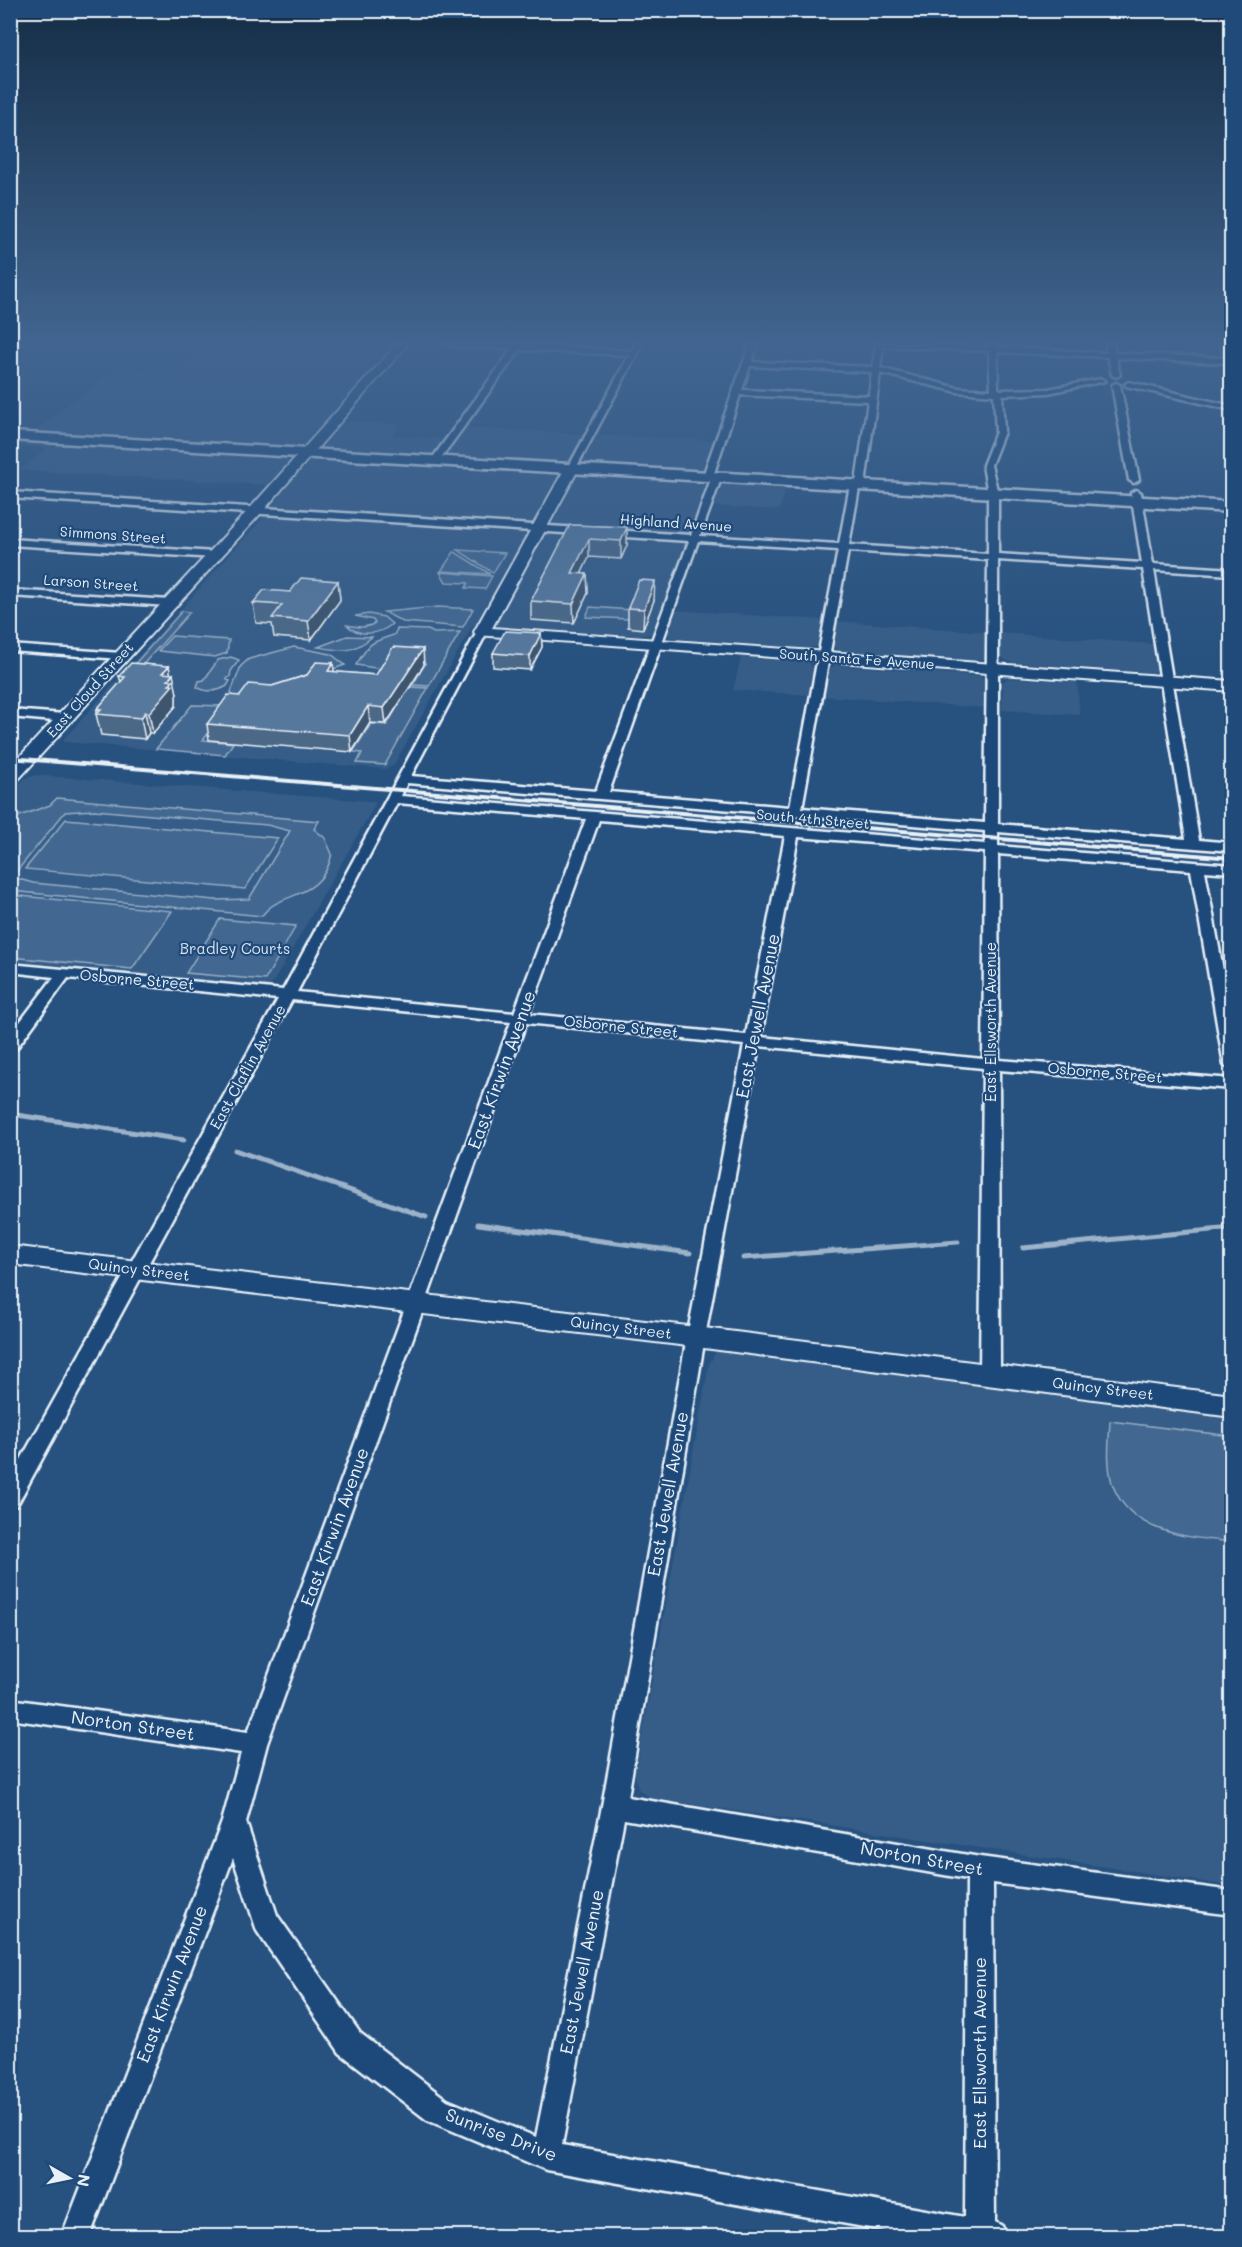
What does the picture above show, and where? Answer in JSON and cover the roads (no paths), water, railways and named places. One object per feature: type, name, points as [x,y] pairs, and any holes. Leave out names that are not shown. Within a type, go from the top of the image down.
[{"type":"main road","points":[[240,449],[993,494],[1137,497],[1232,507]]},
{"type":"main road","name":"East Cloud Street","points":[[10,778],[215,555],[309,449]]},
{"type":"main road","points":[[482,632],[572,468]]},
{"type":"main road","name":"South Santa Fe Avenue","points":[[482,632],[1232,686]]},
{"type":"main road","name":"Quincy Street","points":[[10,1255],[696,1337],[1232,1406]]},
{"type":"street","points":[[435,460],[443,449]]},
{"type":"street","points":[[572,468],[582,449]]},
{"type":"street","points":[[601,796],[694,538],[721,449]]},
{"type":"street","name":"East Jewell Avenue","points":[[546,2156],[614,1806],[696,1337],[753,1042],[822,656],[864,449]]},
{"type":"street","name":"East Ellsworth Avenue","points":[[990,1374],[993,494],[987,465],[993,449]]},
{"type":"street","points":[[1128,449],[1134,480],[1144,486],[1137,497]]},
{"type":"street","points":[[1134,480],[1126,485],[1137,497],[1193,844]]},
{"type":"street","name":"Highland Avenue","points":[[10,495],[1232,572]]},
{"type":"street","name":"Simmons Street","points":[[10,542],[215,555]]},
{"type":"street","name":"Larson Street","points":[[10,593],[170,603]]},
{"type":"street","name":"East Claflin Avenue","points":[[10,1499],[288,994],[482,632]]},
{"type":"street","points":[[10,648],[121,656]]},
{"type":"street","points":[[10,713],[64,718]]},
{"type":"street","name":"South 4th Street","points":[[403,779],[601,796],[991,849],[1232,869]]},
{"type":"street","name":"South 4th Street","points":[[392,800],[594,816],[991,827],[1232,847]]},
{"type":"street","name":"East Kirwin Avenue","points":[[76,2236],[234,1822],[255,1744],[594,816]]},
{"type":"street","points":[[1197,866],[1232,1065]]},
{"type":"street","name":"Osborne Street","points":[[10,968],[522,1017],[753,1042],[1232,1084]]},
{"type":"street","points":[[10,1046],[64,973]]},
{"type":"street","name":"Norton Street","points":[[10,1709],[255,1744]]},
{"type":"street","name":"Norton Street","points":[[614,1806],[980,1869],[1232,1903]]},
{"type":"street","name":"Sunrise Drive","points":[[234,1822],[266,1922],[350,2043],[437,2110],[546,2156],[984,2236]]},
{"type":"street","name":"East Ellsworth Avenue","points":[[980,1869],[984,2236]]},
{"type":"waterway","points":[[10,1114],[184,1140]]},
{"type":"waterway","points":[[235,1150],[426,1217]]},
{"type":"waterway","points":[[478,1224],[690,1253]]},
{"type":"waterway","points":[[1023,1248],[1232,1228]]},
{"type":"waterway","points":[[743,1258],[958,1242]]},
{"type":"railway","points":[[10,758],[1232,858]]},
{"type":"park label","name":"Bradley Courts","points":[[235,949]]}]
